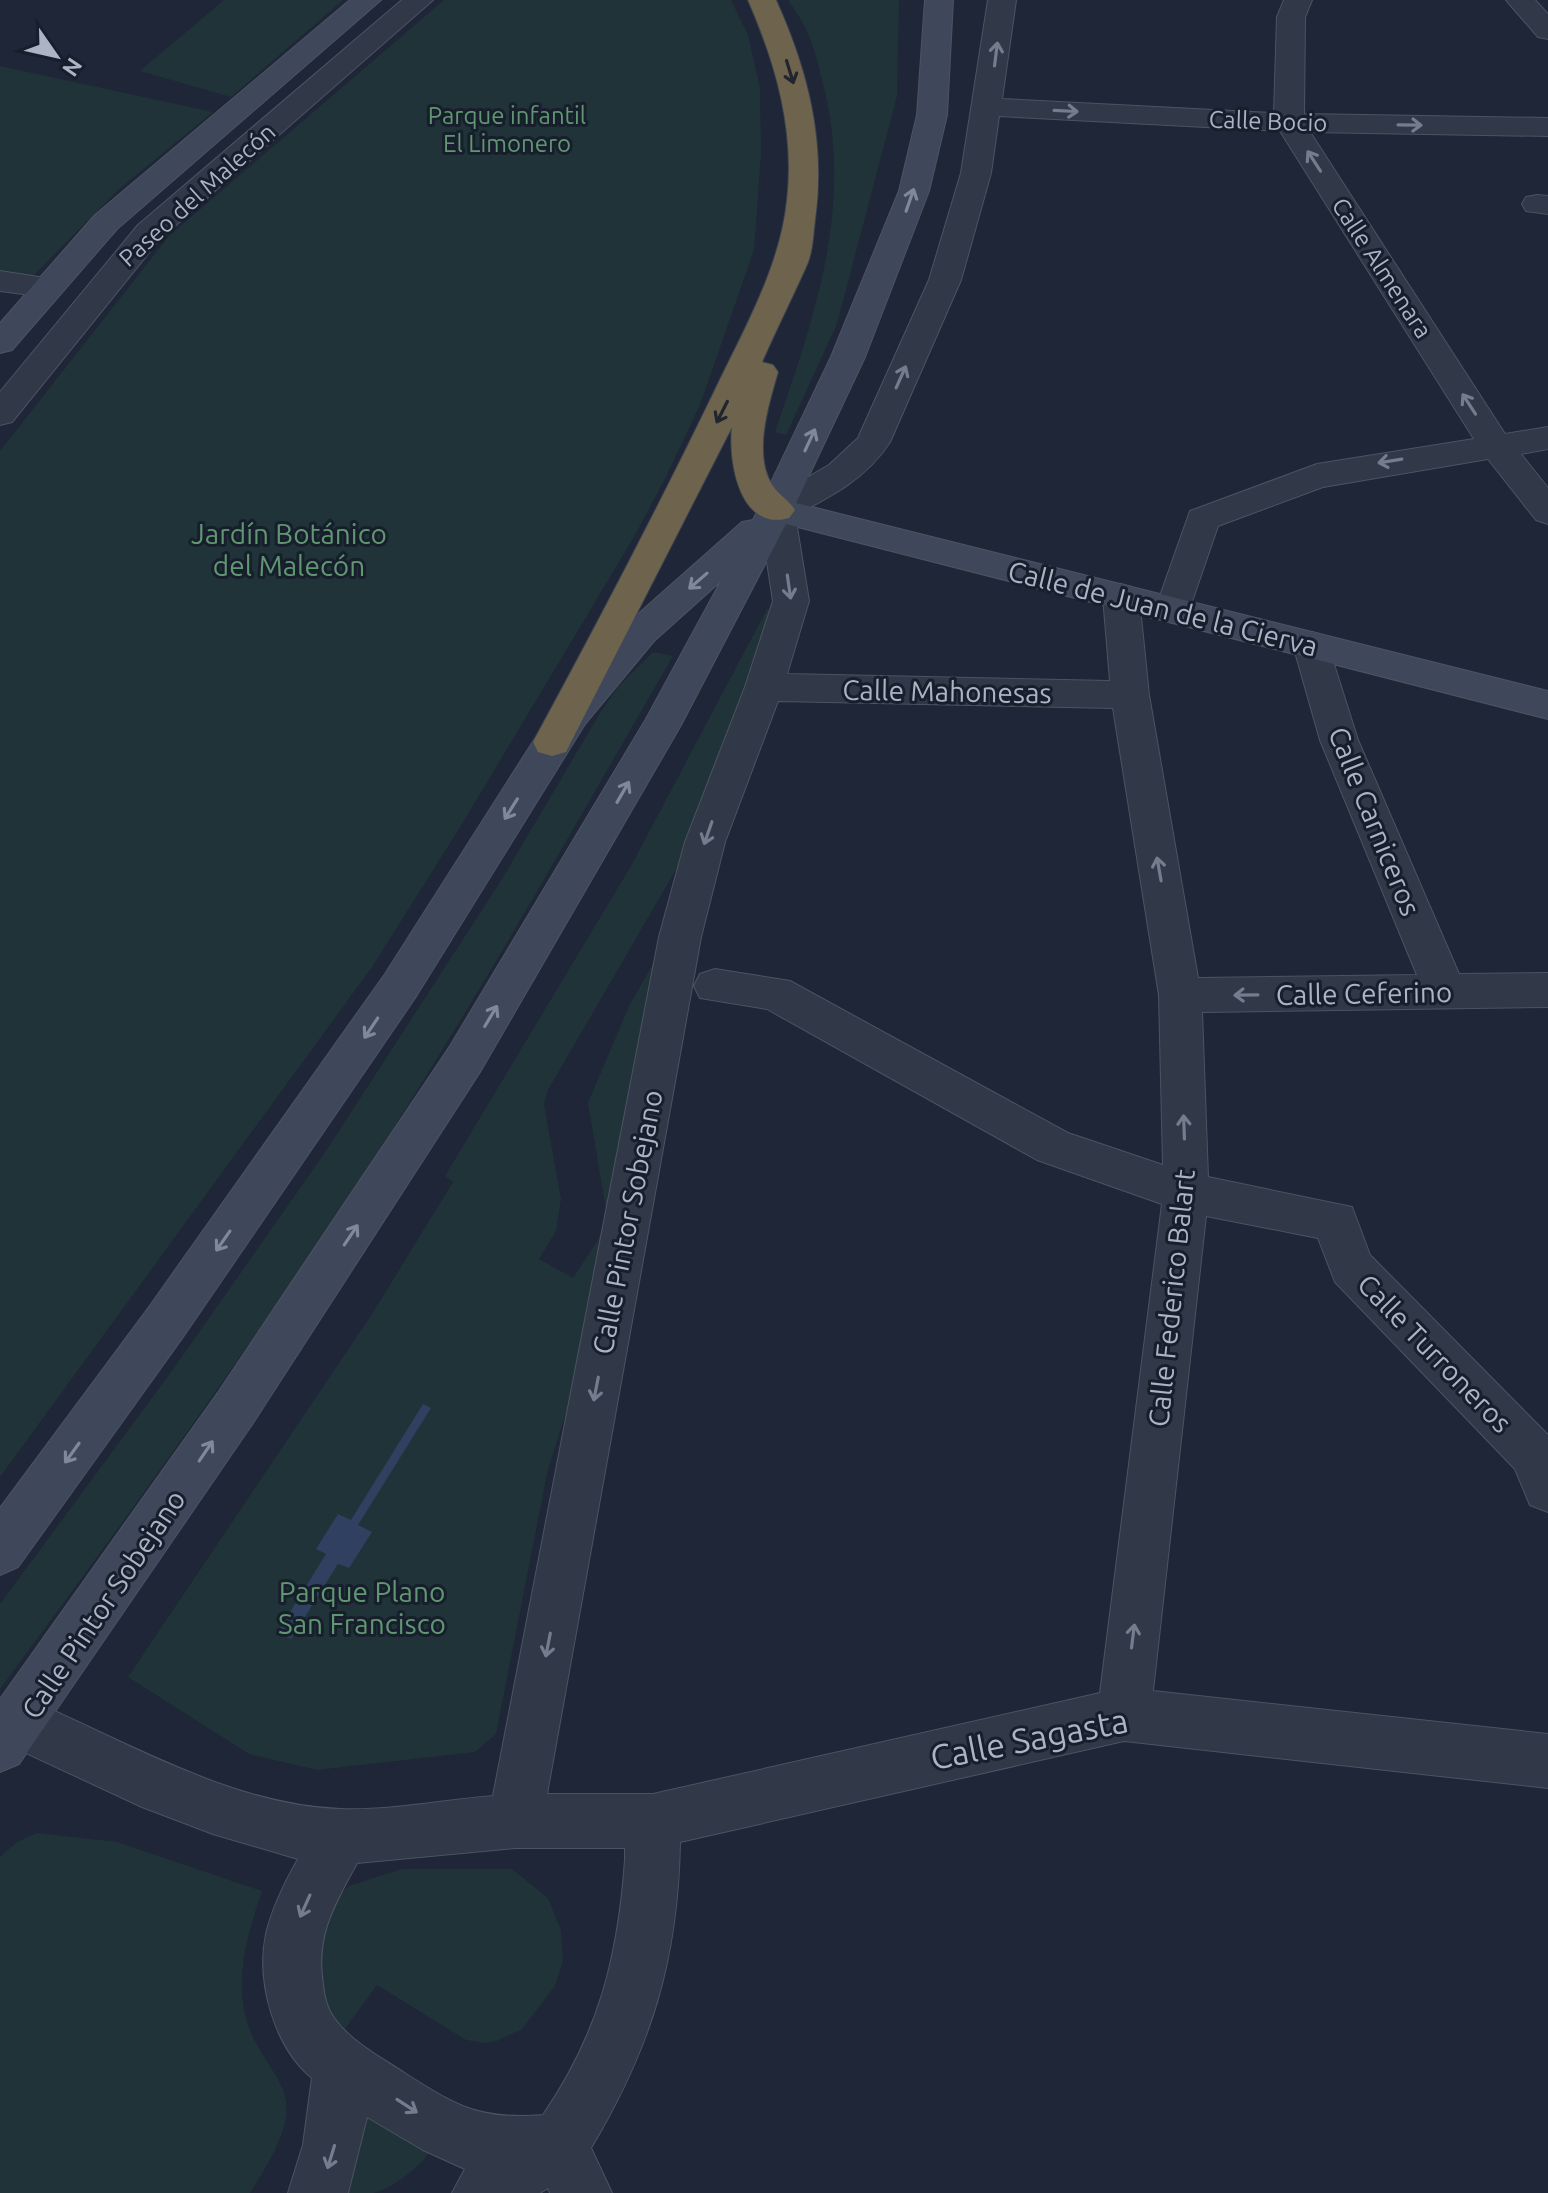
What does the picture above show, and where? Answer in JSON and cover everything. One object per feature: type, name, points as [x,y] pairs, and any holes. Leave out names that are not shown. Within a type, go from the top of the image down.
[{"type":"highway","points":[[762,0],[779,34],[801,107],[806,156],[799,239],[749,413],[747,442],[756,488],[777,510]]},
{"type":"highway","points":[[552,742],[666,531],[750,355],[799,239]]},
{"type":"main road","points":[[0,343],[47,287],[124,206],[367,0]]},
{"type":"main road","points":[[0,1550],[166,1322],[375,1023],[552,742],[592,686],[641,632],[777,510],[848,357],[914,191],[932,115],[939,0]]},
{"type":"main road","name":"Calle de Juan de la Cierva","points":[[777,510],[1548,705]]},
{"type":"main road","name":"Calle Pintor Sobejano","points":[[9,1733],[236,1407],[465,1059],[662,725],[777,510]]},
{"type":"street","name":"Paseo del Malecón","points":[[0,414],[149,232],[419,0]]},
{"type":"street","points":[[777,510],[846,472],[873,442],[945,280],[976,173],[1002,0]]},
{"type":"street","points":[[1289,123],[1291,17],[1298,0]]},
{"type":"street","points":[[1520,0],[1548,31]]},
{"type":"street","name":"Calle Bocio","points":[[988,107],[1289,123],[1548,127]]},
{"type":"street","name":"Calle Almenara","points":[[1289,123],[1495,445],[1548,512]]},
{"type":"street","points":[[0,281],[47,287]]},
{"type":"street","points":[[1173,610],[1203,519],[1317,476],[1548,438]]},
{"type":"street","name":"Calle Pintor Sobejano","points":[[9,1733],[213,1807],[287,1830],[341,1837],[515,1821],[680,937],[700,857],[764,687],[791,601],[777,510]]},
{"type":"street","name":"Calle Federico Balart","points":[[1121,597],[1130,695],[1180,995],[1186,1193],[1124,1714]]},
{"type":"street","name":"Calle Carniceros","points":[[1312,645],[1339,740],[1446,993]]},
{"type":"street","name":"Calle Mahonesas","points":[[764,687],[1130,695]]},
{"type":"street","name":"Calle Turroneros","points":[[715,986],[775,993],[1053,1147],[1186,1193],[1336,1221],[1351,1267],[1543,1464]]},
{"type":"street","name":"Calle Ceferino","points":[[1180,995],[1548,990]]},
{"type":"street","name":"Calle Sagasta","points":[[515,1821],[653,1821],[1124,1714],[1548,1761]]},
{"type":"street","points":[[570,2169],[631,2009],[645,1958],[652,1900],[653,1821]]},
{"type":"street","points":[[341,1837],[301,1912],[292,1947],[302,2021],[317,2044],[443,2130],[477,2144],[512,2147],[570,2169]]},
{"type":"street","points":[[318,2193],[333,2154],[340,2118],[342,2063]]},
{"type":"street","points":[[482,2193],[570,2169]]},
{"type":"green space","points":[[224,0],[343,0],[231,97],[140,71]]},
{"type":"green space","name":"Jardín Botánico del Malecón","points":[[444,0],[731,0],[748,35],[760,88],[761,153],[754,250],[700,405],[666,477],[634,537],[459,829],[372,967],[0,1477],[0,451],[169,236]]},
{"type":"green space","points":[[788,0],[899,0],[897,96],[837,324],[786,435],[775,432],[804,346],[826,260],[834,173],[831,129],[820,70],[807,30]]},
{"type":"green space","points":[[0,66],[213,112],[118,190],[33,276],[0,270]]},
{"type":"green space","name":"Parque Plano San Francisco","points":[[767,609],[778,611],[682,859],[548,1090],[544,1104],[561,1199],[556,1231],[539,1259],[573,1278],[598,1240],[607,1216],[588,1103],[629,1006],[668,938],[584,1357],[548,1469],[496,1734],[475,1752],[317,1770],[249,1754],[128,1677],[372,1314],[453,1182],[445,1176],[631,866]]},
{"type":"green space","points":[[653,652],[673,656],[508,941],[405,1110],[208,1403],[0,1689],[0,1604],[174,1368],[324,1154],[502,879],[600,713],[618,687]]},
{"type":"green space","points":[[37,1833],[117,1842],[262,1891],[247,1942],[242,1995],[253,2038],[283,2090],[286,2116],[278,2144],[250,2193],[0,2193],[0,1857],[17,1842]]},
{"type":"green space","points":[[402,1869],[512,1869],[548,1898],[561,1930],[563,1961],[555,1986],[522,2029],[497,2041],[484,2043],[466,2040],[377,1985],[345,2029],[322,2006],[313,1946],[331,1904],[349,1886]]},
{"type":"green space","points":[[367,2115],[431,2147],[415,2168],[388,2187],[373,2193],[341,2193]]},
{"type":"water","points":[[423,1404],[431,1408],[358,1525],[372,1532],[349,1568],[338,1564],[291,1639],[277,1633],[326,1554],[316,1549],[338,1514],[351,1520]]},
{"type":"park label","name":"Parque infantil El Limonero","points":[[507,129]]}]
